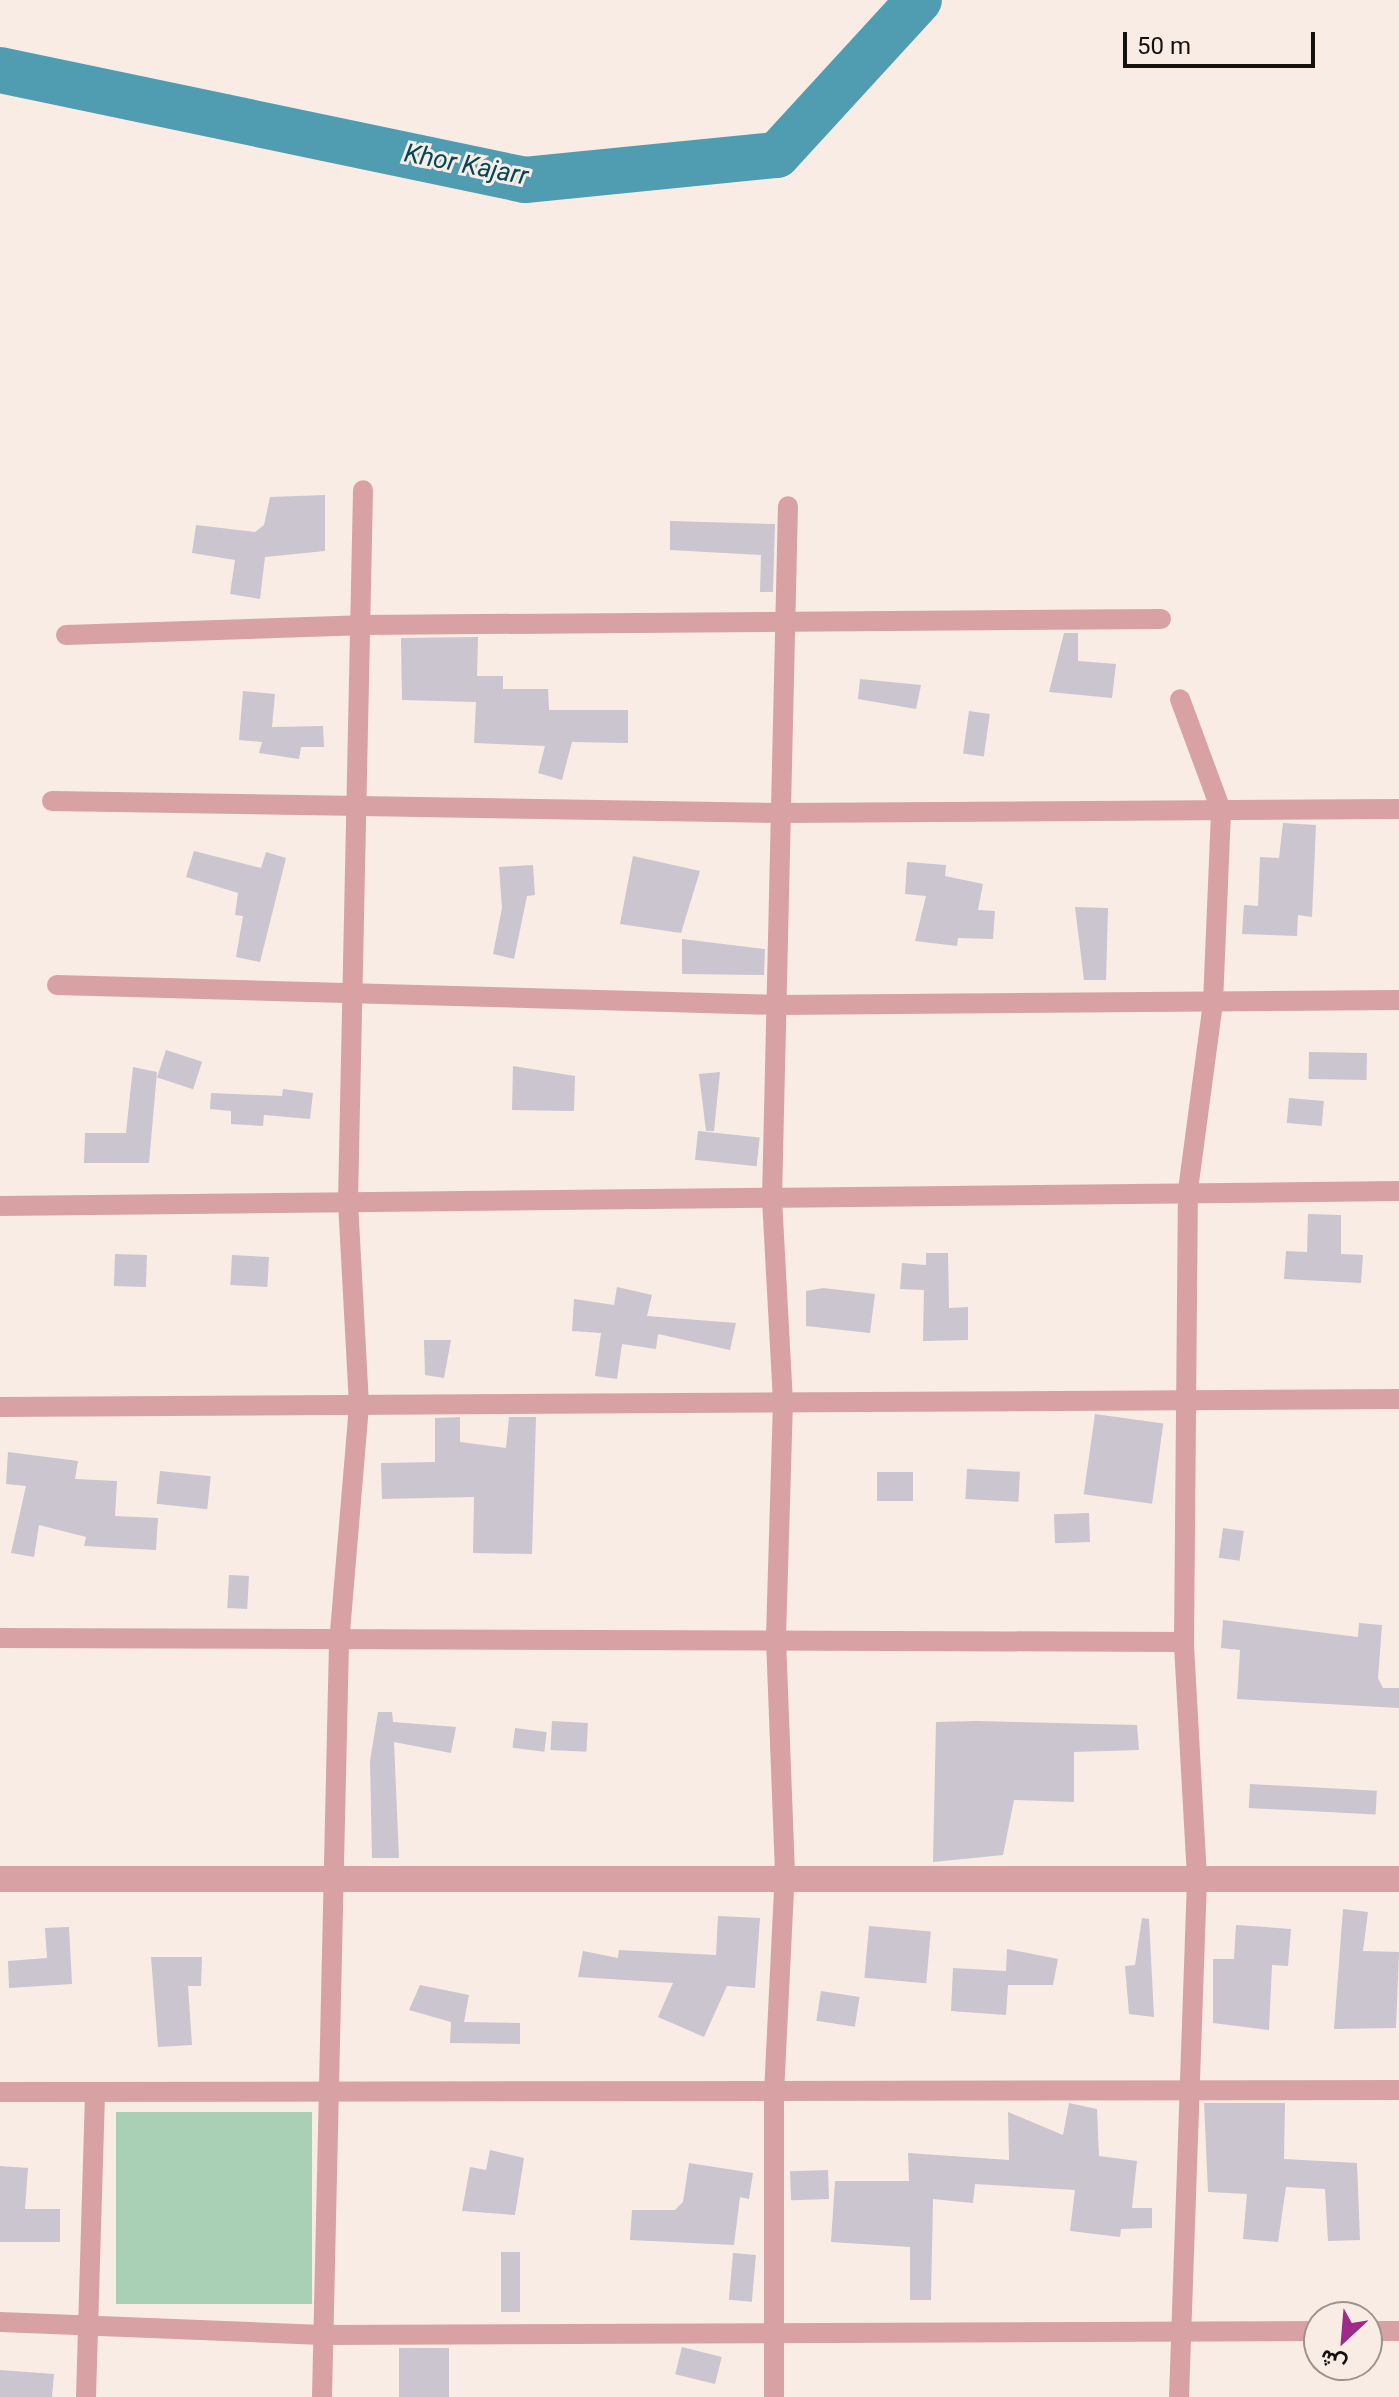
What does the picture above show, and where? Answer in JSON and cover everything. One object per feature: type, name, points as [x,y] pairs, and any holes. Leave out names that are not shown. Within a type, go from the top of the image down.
[{"type":"street","points":[[322,2397],[339,1644],[359,1405],[348,1201],[355,990],[363,490]]},
{"type":"street","points":[[774,2397],[778,2333],[774,2094],[785,1873],[776,1637],[783,1402],[772,1199],[779,1005],[788,506]]},
{"type":"street","points":[[66,635],[360,625],[1161,619]]},
{"type":"street","points":[[1179,2397],[1184,2094],[1197,1878],[1184,1642],[1188,1190],[1213,1003],[1221,810],[1180,699]]},
{"type":"street","points":[[52,801],[356,811],[781,813],[1399,809]]},
{"type":"street","points":[[57,985],[355,990],[779,1005],[1399,1000]]},
{"type":"street","points":[[0,1206],[772,1199],[1188,1190],[1399,1191]]},
{"type":"street","points":[[0,1407],[1399,1399]]},
{"type":"street","points":[[0,1638],[339,1644],[776,1637],[1184,1642]]},
{"type":"street","points":[[0,1879],[334,1882],[785,1873],[1399,1879]]},
{"type":"street","points":[[0,2092],[1184,2094],[1399,2090]]},
{"type":"street","points":[[86,2397],[95,2092]]},
{"type":"street","points":[[0,2322],[323,2335],[1303,2331]]},
{"type":"green space","points":[[116,2112],[312,2112],[312,2304],[116,2304]]},
{"type":"building","points":[[325,495],[325,551],[265,557],[260,599],[230,594],[235,560],[192,553],[196,525],[255,532],[264,525],[270,497]]},
{"type":"building","points":[[670,521],[775,524],[773,592],[760,592],[761,555],[670,550]]},
{"type":"building","points":[[1064,633],[1078,633],[1078,661],[1116,664],[1112,698],[1049,692]]},
{"type":"building","points":[[478,637],[477,676],[503,676],[503,689],[548,689],[549,710],[628,710],[628,743],[572,742],[562,780],[538,773],[545,746],[474,743],[476,702],[402,700],[401,638]]},
{"type":"building","points":[[860,679],[921,685],[916,709],[858,699]]},
{"type":"building","points":[[243,691],[275,694],[272,727],[323,726],[324,747],[301,747],[299,759],[259,753],[262,742],[239,740]]},
{"type":"building","points":[[969,711],[990,714],[984,757],[963,754]]},
{"type":"building","points":[[1283,823],[1316,825],[1312,917],[1298,915],[1297,936],[1242,934],[1244,905],[1258,906],[1260,857],[1279,858]]},
{"type":"building","points":[[194,851],[261,868],[266,852],[286,858],[260,962],[236,957],[243,916],[235,915],[238,893],[186,877]]},
{"type":"building","points":[[633,856],[700,871],[681,933],[620,924]]},
{"type":"building","points":[[907,862],[946,865],[945,876],[983,884],[978,910],[995,911],[993,939],[958,938],[957,946],[915,941],[926,896],[905,894]]},
{"type":"building","points":[[533,865],[535,895],[527,896],[514,959],[493,954],[502,908],[499,867]]},
{"type":"building","points":[[1075,907],[1108,908],[1106,980],[1084,980]]},
{"type":"building","points":[[682,939],[765,949],[764,975],[682,974]]},
{"type":"building","points":[[166,1050],[202,1062],[193,1089],[157,1078]]},
{"type":"building","points":[[1309,1052],[1367,1053],[1367,1080],[1309,1079]]},
{"type":"building","points":[[513,1066],[575,1076],[574,1111],[512,1110]]},
{"type":"building","points":[[133,1067],[157,1072],[149,1163],[84,1163],[85,1133],[126,1133]]},
{"type":"building","points":[[720,1072],[714,1131],[706,1131],[699,1074]]},
{"type":"building","points":[[283,1089],[313,1093],[310,1119],[264,1115],[263,1126],[231,1124],[231,1111],[210,1109],[211,1093],[282,1096]]},
{"type":"building","points":[[1289,1098],[1324,1101],[1322,1126],[1287,1123]]},
{"type":"building","points":[[698,1131],[760,1137],[757,1166],[695,1160]]},
{"type":"building","points":[[1308,1214],[1341,1215],[1341,1254],[1363,1255],[1361,1283],[1284,1279],[1286,1251],[1307,1252]]},
{"type":"building","points":[[926,1253],[948,1253],[949,1308],[968,1307],[968,1340],[923,1341],[924,1290],[900,1289],[902,1263],[926,1265]]},
{"type":"building","points":[[115,1254],[147,1255],[146,1287],[114,1286]]},
{"type":"building","points":[[232,1255],[269,1257],[267,1287],[230,1285]]},
{"type":"building","points":[[617,1287],[652,1295],[647,1316],[736,1323],[730,1350],[658,1334],[656,1349],[622,1344],[617,1379],[595,1376],[601,1333],[572,1331],[574,1299],[614,1305]]},
{"type":"building","points":[[823,1288],[875,1294],[870,1333],[806,1326],[806,1291]]},
{"type":"building","points":[[424,1340],[451,1340],[444,1378],[425,1375]]},
{"type":"building","points":[[1095,1414],[1163,1424],[1152,1504],[1084,1494]]},
{"type":"building","points":[[460,1417],[460,1442],[506,1448],[509,1417],[536,1417],[532,1554],[473,1553],[474,1497],[382,1499],[381,1463],[435,1462],[435,1418]]},
{"type":"building","points":[[8,1452],[78,1461],[75,1479],[117,1481],[115,1516],[158,1518],[156,1550],[84,1546],[86,1537],[39,1525],[34,1557],[11,1553],[26,1486],[6,1484]]},
{"type":"building","points":[[967,1469],[1020,1472],[1018,1502],[965,1499]]},
{"type":"building","points":[[160,1471],[211,1476],[207,1509],[157,1504]]},
{"type":"building","points":[[877,1472],[913,1472],[913,1501],[877,1501]]},
{"type":"building","points":[[1089,1513],[1090,1542],[1055,1543],[1054,1514]]},
{"type":"building","points":[[1223,1528],[1244,1531],[1240,1561],[1219,1558]]},
{"type":"building","points":[[229,1575],[249,1576],[247,1609],[227,1608]]},
{"type":"building","points":[[1223,1620],[1358,1637],[1359,1623],[1382,1625],[1378,1678],[1383,1688],[1399,1688],[1399,1708],[1237,1699],[1240,1650],[1221,1648]]},
{"type":"building","points":[[378,1712],[392,1712],[393,1722],[456,1727],[451,1753],[394,1742],[399,1858],[372,1858],[370,1761]]},
{"type":"building","points":[[552,1721],[588,1723],[586,1752],[550,1750]]},
{"type":"building","points":[[936,1722],[1137,1725],[1139,1750],[1074,1752],[1074,1802],[1014,1800],[1003,1855],[933,1862]]},
{"type":"building","points":[[515,1728],[547,1732],[544,1752],[513,1748]]},
{"type":"building","points":[[1250,1784],[1377,1791],[1376,1815],[1249,1808]]},
{"type":"building","points":[[1343,1909],[1368,1912],[1363,1951],[1399,1952],[1396,2028],[1334,2029]]},
{"type":"building","points":[[718,1916],[760,1918],[755,1988],[727,1986],[704,2037],[658,2017],[673,1983],[578,1977],[583,1951],[618,1958],[619,1950],[716,1955]]},
{"type":"building","points":[[1142,1918],[1149,1919],[1154,2017],[1129,2014],[1125,1966],[1135,1965]]},
{"type":"building","points":[[1236,1925],[1291,1929],[1288,1966],[1272,1965],[1269,2030],[1213,2023],[1213,1959],[1234,1959]]},
{"type":"building","points":[[869,1926],[931,1931],[926,1983],[864,1978]]},
{"type":"building","points":[[69,1927],[72,1984],[9,1988],[8,1961],[47,1958],[45,1928]]},
{"type":"building","points":[[1007,1949],[1058,1959],[1053,1985],[1008,1985],[1006,2015],[951,2011],[953,1968],[1006,1971]]},
{"type":"building","points":[[151,1957],[202,1957],[201,1986],[188,1986],[192,2045],[158,2047]]},
{"type":"building","points":[[420,1985],[469,1995],[464,2022],[520,2023],[520,2044],[450,2043],[451,2022],[409,2010]]},
{"type":"building","points":[[821,1991],[860,1997],[855,2027],[816,2021]]},
{"type":"building","points":[[1069,2103],[1097,2109],[1099,2156],[1137,2161],[1132,2208],[1152,2208],[1152,2228],[1121,2229],[1120,2237],[1070,2231],[1075,2190],[975,2184],[973,2203],[933,2199],[931,2300],[910,2300],[910,2247],[831,2242],[835,2181],[909,2181],[908,2153],[1009,2160],[1008,2112],[1063,2135]]},
{"type":"building","points":[[1204,2103],[1285,2103],[1284,2159],[1357,2163],[1360,2240],[1328,2241],[1325,2189],[1286,2187],[1278,2242],[1243,2239],[1247,2194],[1208,2192]]},
{"type":"building","points":[[490,2150],[524,2158],[515,2215],[462,2211],[470,2167],[486,2170]]},
{"type":"building","points":[[689,2163],[753,2173],[749,2199],[740,2197],[734,2245],[630,2240],[632,2210],[675,2210],[683,2202]]},
{"type":"building","points":[[0,2166],[28,2168],[25,2209],[60,2209],[60,2242],[0,2242]]},
{"type":"building","points":[[828,2170],[829,2199],[791,2200],[790,2171]]},
{"type":"building","points":[[501,2252],[520,2252],[520,2312],[501,2312]]},
{"type":"building","points":[[733,2253],[756,2255],[752,2302],[729,2300]]},
{"type":"building","points":[[682,2347],[722,2357],[715,2384],[675,2374]]},
{"type":"building","points":[[399,2348],[449,2348],[449,2397],[399,2397]]},
{"type":"building","points":[[0,2370],[54,2374],[52,2397],[0,2397]]},
{"type":"waterway","name":"Khor Kajarr","points":[[0,70],[525,180],[777,155],[919,0]]}]
